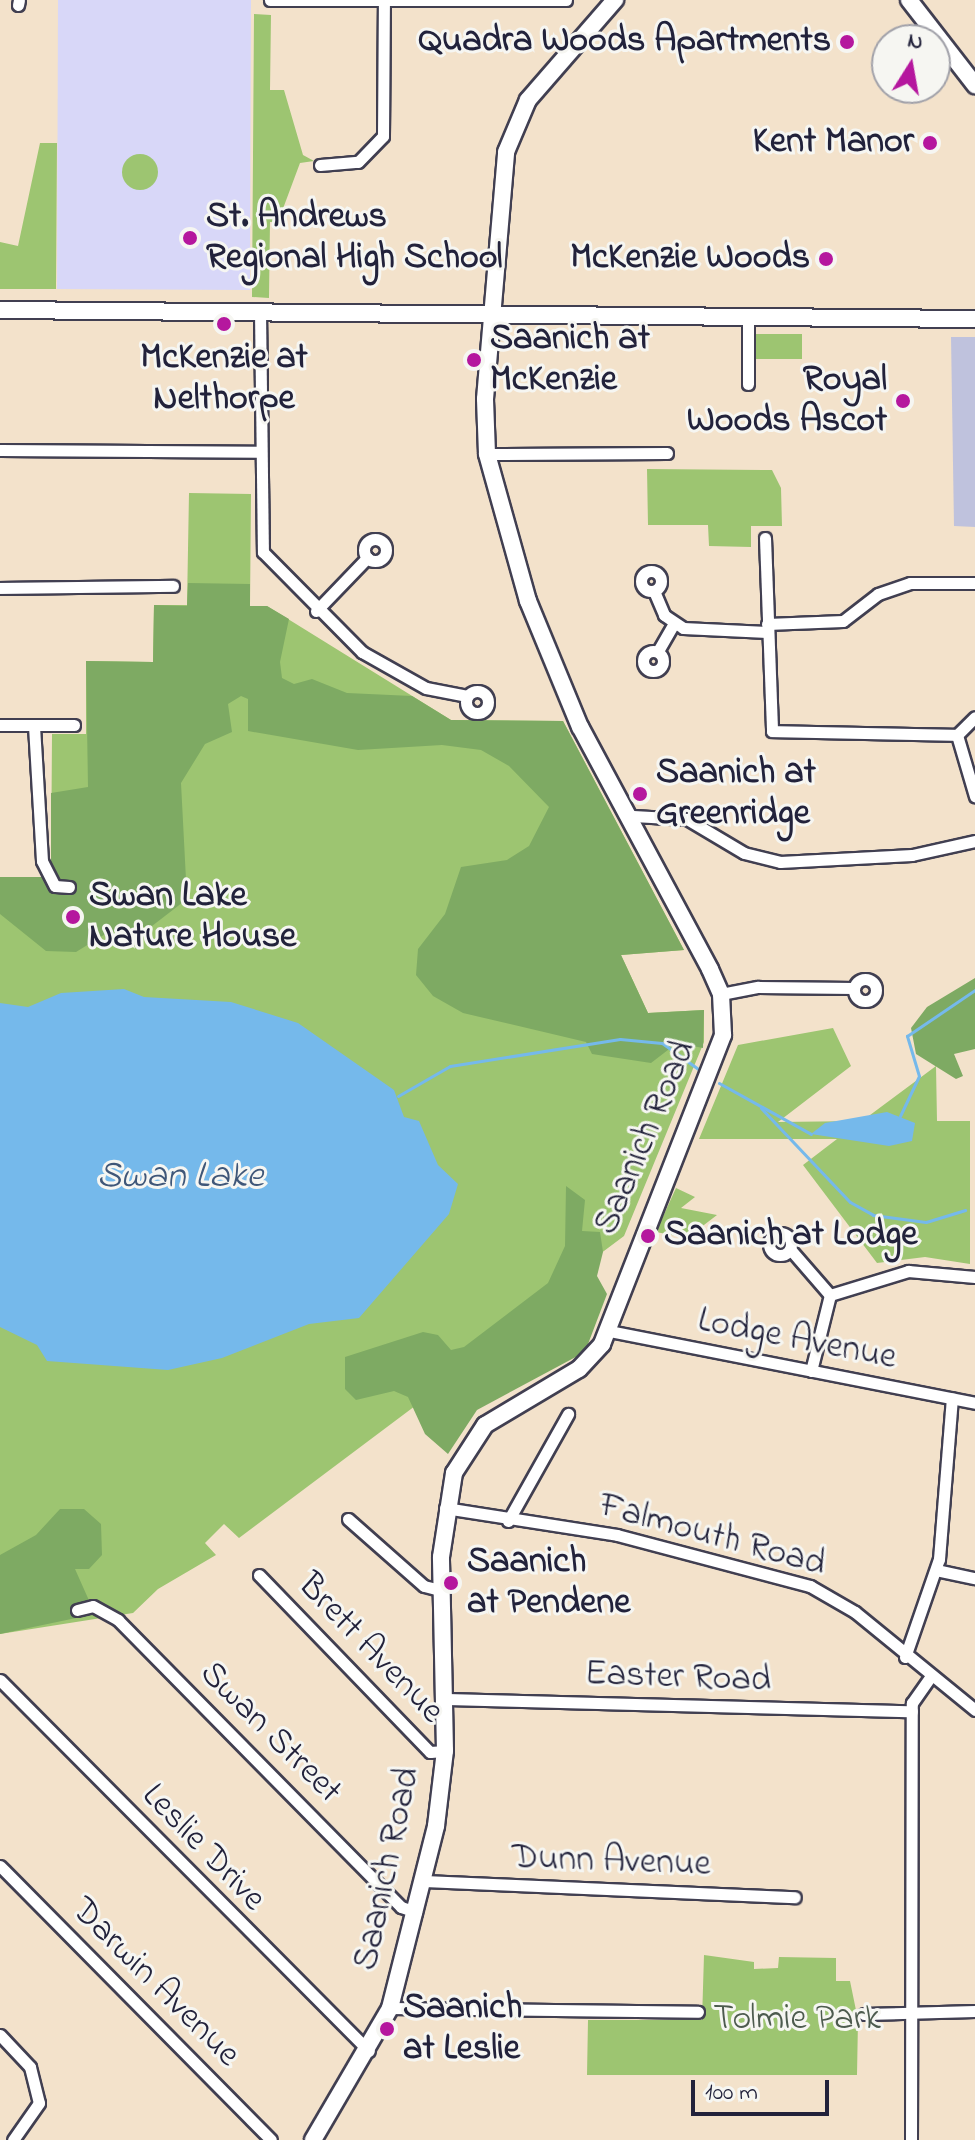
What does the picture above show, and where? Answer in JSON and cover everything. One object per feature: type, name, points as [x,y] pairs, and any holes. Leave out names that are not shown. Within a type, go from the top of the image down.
[{"type":"main road","points":[[909,0],[975,85]]},
{"type":"main road","name":"Saanich Road","points":[[313,2140],[369,2051],[390,2008],[424,1881],[445,1751],[440,1590],[445,1508],[454,1473],[485,1425],[579,1369],[609,1331],[638,1239],[712,1077],[723,1035],[721,994],[633,816],[580,727],[528,601],[487,454],[506,152],[528,100],[613,1]]},
{"type":"main road","points":[[0,310],[975,319]]},
{"type":"street","points":[[270,0],[384,3],[566,0]]},
{"type":"street","points":[[320,165],[362,160],[383,136],[384,3]]},
{"type":"street","points":[[260,311],[258,452],[263,552],[316,611],[362,652],[411,681],[467,696]]},
{"type":"street","points":[[748,315],[748,384]]},
{"type":"street","points":[[0,450],[258,452]]},
{"type":"street","points":[[487,454],[667,453]]},
{"type":"street","points":[[765,538],[772,731],[957,735],[975,717]]},
{"type":"street","points":[[316,611],[367,558]]},
{"type":"street","points":[[674,623],[767,628],[843,621],[878,594],[910,583],[975,583]]},
{"type":"street","points":[[0,588],[173,586]]},
{"type":"street","points":[[654,591],[674,623]]},
{"type":"street","points":[[658,651],[674,623]]},
{"type":"street","points":[[0,725],[74,725]]},
{"type":"street","points":[[34,726],[42,861],[55,886],[69,887]]},
{"type":"street","points":[[957,735],[975,796]]},
{"type":"street","points":[[633,816],[687,819],[744,853],[780,862],[912,855],[975,841]]},
{"type":"street","points":[[721,994],[854,988]]},
{"type":"street","points":[[790,1249],[830,1295]]},
{"type":"street","points":[[830,1295],[908,1271],[975,1277]]},
{"type":"street","points":[[811,1371],[830,1295]]},
{"type":"street","name":"Lodge Avenue","points":[[609,1331],[975,1403]]},
{"type":"street","points":[[905,1657],[936,1570],[952,1399]]},
{"type":"street","points":[[508,1521],[568,1414]]},
{"type":"street","name":"Falmouth Road","points":[[445,1508],[508,1521],[617,1535],[789,1579],[855,1612],[905,1657],[975,1710]]},
{"type":"street","points":[[348,1519],[424,1586],[440,1590]]},
{"type":"street","points":[[936,1570],[975,1578]]},
{"type":"street","name":"Brett Avenue","points":[[259,1575],[430,1752],[445,1751]]},
{"type":"street","name":"Swan Street","points":[[77,1610],[93,1606],[118,1620],[401,1907],[416,1912]]},
{"type":"street","points":[[911,2140],[912,1711],[930,1677]]},
{"type":"street","name":"Leslie Drive","points":[[0,1680],[369,2051]]},
{"type":"street","name":"Easter Road","points":[[443,1699],[912,1711]]},
{"type":"street","name":"Darwin Avenue","points":[[0,1866],[271,2140]]},
{"type":"street","name":"Dunn Avenue","points":[[424,1881],[795,1897]]},
{"type":"street","points":[[390,2008],[698,2012]]},
{"type":"street","points":[[864,2014],[975,2011]]},
{"type":"street","points":[[0,2035],[30,2067],[39,2103],[13,2140]]},
{"type":"shaded area","points":[[58,0],[251,0],[250,290],[57,289]]},
{"type":"shaded area","points":[[951,337],[975,337],[975,527],[954,526]]},
{"type":"green space","points":[[254,14],[271,15],[270,90],[284,90],[303,155],[314,161],[300,163],[278,222],[270,222],[269,298],[252,297]]},
{"type":"green space","points":[[40,143],[57,143],[56,289],[0,289],[0,242],[18,246]]},
{"type":"green space","points":[[140,154],[153,159],[158,172],[153,185],[140,190],[127,185],[122,172],[127,159]]},
{"type":"green space","points":[[755,334],[802,334],[802,359],[755,359]]},
{"type":"green space","points":[[647,469],[772,470],[781,488],[782,526],[751,526],[751,547],[709,546],[708,525],[648,525]]},
{"type":"green space","points":[[189,493],[251,494],[250,606],[267,606],[451,720],[563,721],[684,950],[621,955],[648,1013],[704,1010],[704,1042],[624,1236],[409,1397],[415,1406],[239,1538],[224,1524],[205,1543],[216,1555],[158,1589],[133,1613],[0,1634],[0,877],[51,877],[52,734],[86,734],[86,661],[153,662],[154,605],[187,605]]},
{"type":"green space","points":[[188,583],[250,584],[250,606],[267,606],[289,619],[280,662],[282,678],[294,684],[312,679],[347,693],[412,696],[451,720],[563,721],[684,950],[621,955],[648,1013],[704,1010],[703,1048],[677,1043],[651,1063],[592,1054],[586,1042],[463,1013],[433,996],[416,975],[418,949],[445,914],[461,867],[507,860],[529,846],[549,807],[509,766],[481,750],[442,745],[358,750],[248,731],[248,699],[241,696],[228,704],[232,732],[205,744],[181,783],[187,899],[152,926],[107,933],[76,952],[46,951],[0,914],[0,877],[51,877],[51,793],[88,787],[86,661],[153,662],[154,605],[187,606]]},
{"type":"green space","points":[[975,978],[975,1049],[954,1054],[963,1076],[956,1079],[916,1054],[911,1028],[927,1007]]},
{"type":"green space","points":[[833,1028],[851,1066],[778,1122],[862,1121],[936,1066],[937,1121],[970,1121],[970,1264],[925,1257],[877,1263],[803,1165],[837,1139],[699,1139],[738,1045]]},
{"type":"green space","points":[[566,1186],[585,1200],[582,1231],[600,1232],[603,1252],[597,1276],[607,1294],[585,1352],[477,1410],[448,1454],[425,1434],[408,1397],[394,1391],[356,1400],[345,1389],[345,1357],[423,1332],[438,1335],[451,1350],[464,1347],[548,1283],[565,1246]]},
{"type":"green space","points":[[676,1188],[695,1197],[681,1208],[717,1215],[687,1238],[656,1232]]},
{"type":"green space","points":[[60,1509],[84,1509],[101,1524],[102,1555],[89,1569],[75,1569],[95,1614],[0,1634],[0,1555],[36,1535]]},
{"type":"green space","name":"Tolmie Park","points":[[704,1955],[754,1962],[754,1969],[778,1968],[779,1957],[836,1958],[836,1981],[850,1981],[858,2020],[857,2075],[587,2075],[588,2020],[702,2020]]},
{"type":"water","name":"Swan Lake","points":[[124,989],[144,997],[231,1002],[298,1023],[394,1090],[404,1117],[419,1121],[438,1165],[458,1184],[449,1214],[359,1318],[309,1324],[222,1358],[168,1370],[47,1361],[37,1345],[0,1327],[0,1003],[28,1007],[61,993]]},
{"type":"water","points":[[887,1112],[915,1123],[912,1141],[889,1146],[811,1134],[825,1123]]},
{"type":"waterway","points":[[900,1116],[919,1076],[907,1036],[975,990]]},
{"type":"waterway","points":[[398,1096],[450,1066],[620,1039],[662,1043],[701,1071]]},
{"type":"waterway","points":[[719,1083],[811,1134]]},
{"type":"waterway","points":[[761,1108],[850,1202],[873,1215],[926,1222],[965,1210]]},
{"type":"place","name":"Quadra Woods Apartments","points":[[847,42]]},
{"type":"place","name":"Kent Manor","points":[[930,143]]},
{"type":"place","name":"St. Andrews Regional High School","points":[[190,238]]},
{"type":"place","name":"McKenzie Woods","points":[[826,259]]},
{"type":"place","name":"McKenzie at Nelthorpe","points":[[224,324]]},
{"type":"place","name":"Saanich at McKenzie","points":[[474,360]]},
{"type":"place","name":"Royal Woods Ascot","points":[[903,401]]},
{"type":"place","name":"Saanich at Greenridge","points":[[640,794]]},
{"type":"place","name":"Swan Lake Nature House","points":[[73,917]]},
{"type":"place","name":"Saanich at Lodge","points":[[648,1236]]},
{"type":"place","name":"Saanich at Pendene","points":[[451,1583]]},
{"type":"place","name":"Saanich at Leslie","points":[[387,2029]]}]
